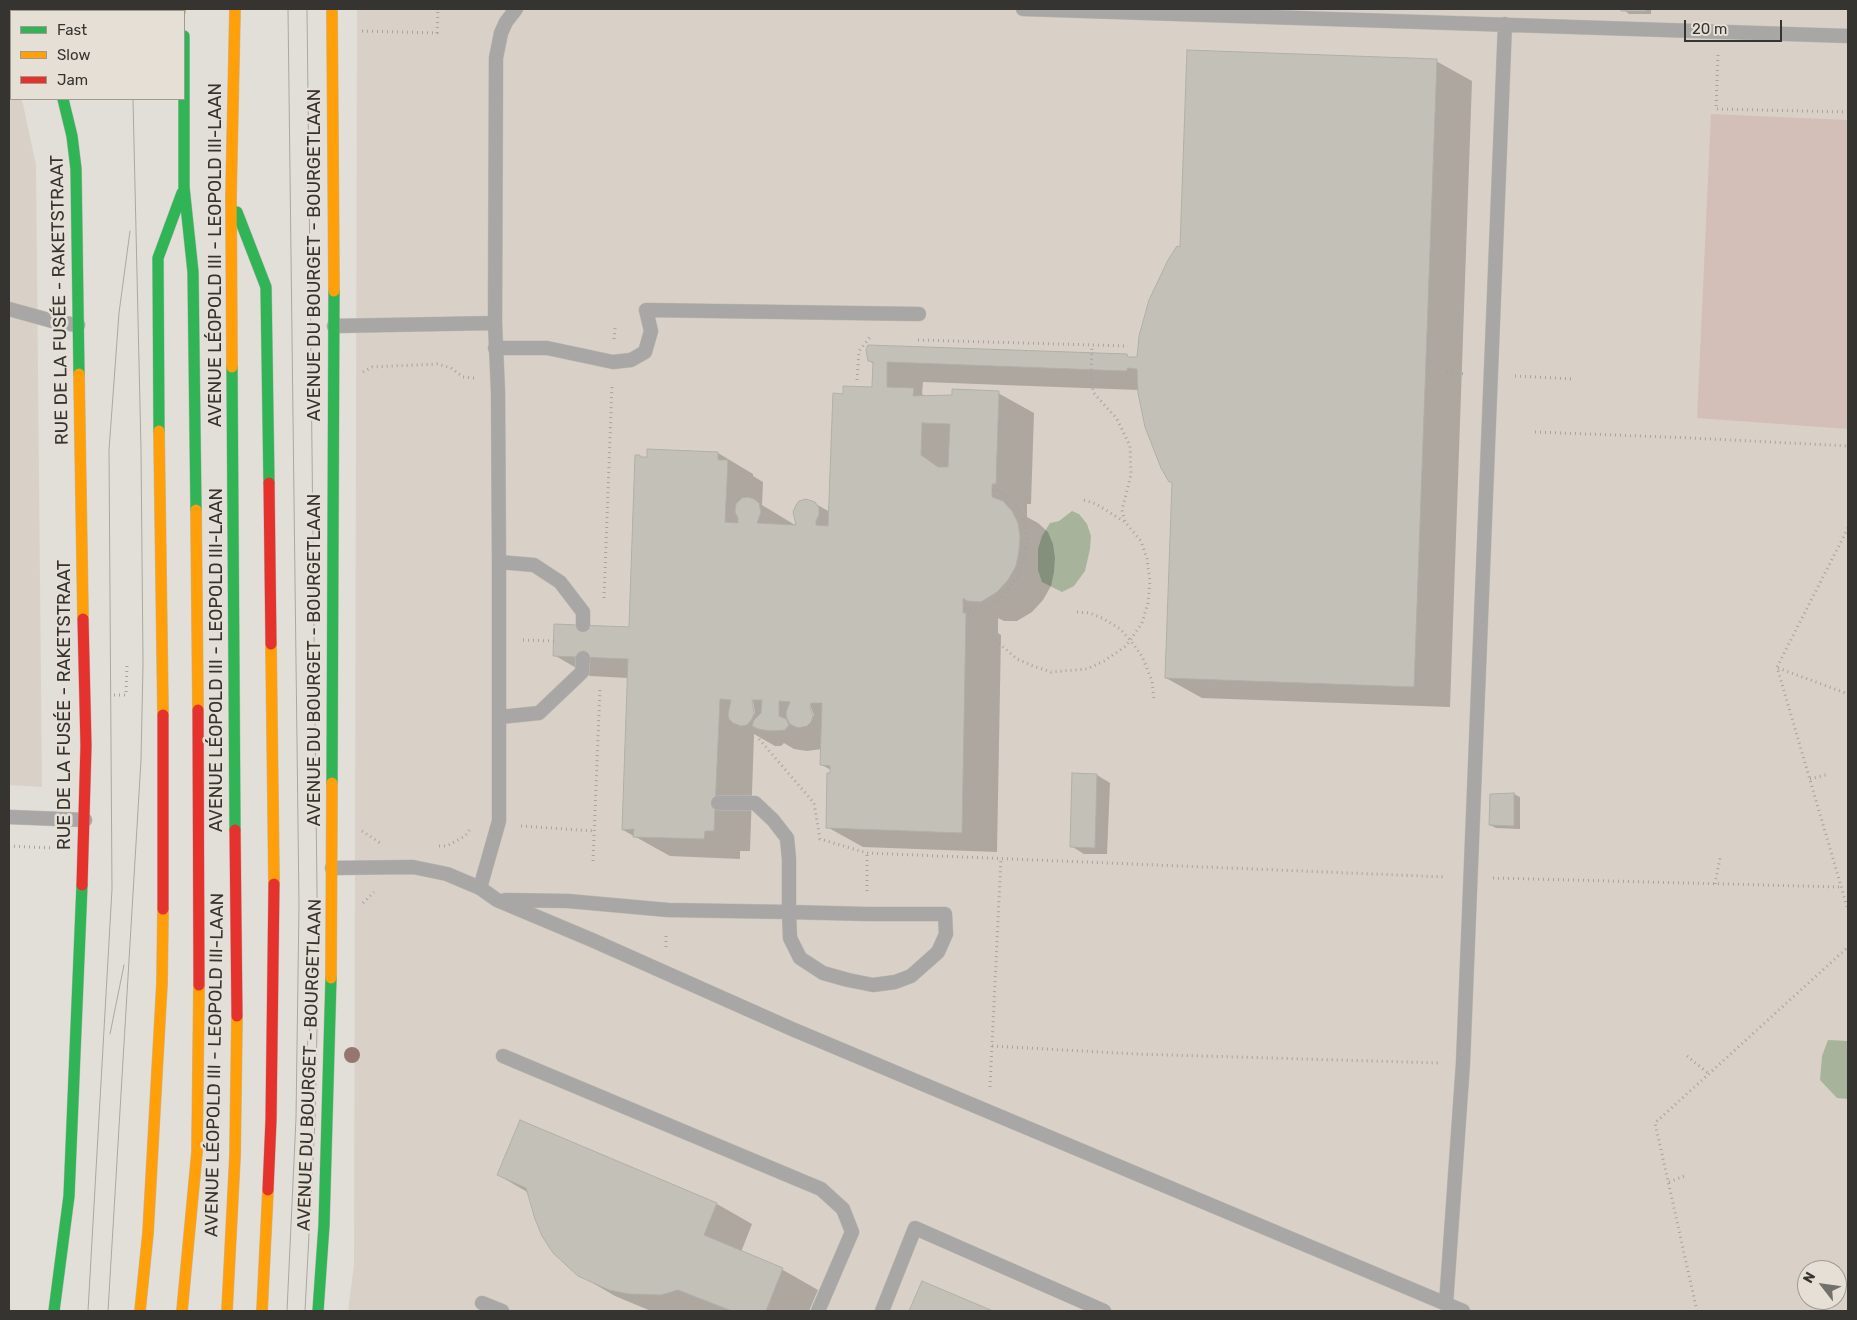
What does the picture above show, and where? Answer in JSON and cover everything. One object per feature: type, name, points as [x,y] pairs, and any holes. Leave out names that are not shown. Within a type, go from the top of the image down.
[{"type":"main road","name":"AVENUE LÉOPOLD III - LEOPOLD III-LAAN","points":[[227,1311],[235,1156],[237,1058],[231,196],[235,9]]},
{"type":"main road","name":"AVENUE DU BOURGET - BOURGETLAAN","points":[[318,1311],[324,1225],[332,868],[334,326],[332,9]]},
{"type":"main road","name":"RUE DE LA FUSÉE - RAKETSTRAAT","points":[[54,1311],[68,1196],[85,820],[86,746],[76,169],[72,136],[63,100]]},
{"type":"main road","name":"AVENUE LÉOPOLD III - LEOPOLD III-LAAN","points":[[182,1311],[197,1152],[200,872],[193,272],[184,187],[184,100]]},
{"type":"main road","points":[[140,1311],[150,1214],[162,973],[164,825],[158,258],[184,187]]},
{"type":"main road","points":[[231,196],[266,287],[274,941],[271,1120],[262,1311]]},
{"type":"lane","points":[[480,888],[498,825],[500,717],[498,392],[495,348],[496,58],[501,33],[506,22],[516,9]]},
{"type":"lane","points":[[1023,9],[1661,28],[1718,32],[1848,36]]},
{"type":"lane","points":[[1446,1304],[1463,1064],[1505,24]]},
{"type":"lane","points":[[9,309],[56,322],[78,325]]},
{"type":"lane","points":[[495,348],[547,348],[614,362],[631,360],[645,352],[651,332],[646,310],[919,314]]},
{"type":"lane","points":[[334,326],[495,323]]},
{"type":"lane","points":[[499,562],[534,565],[560,582],[583,612],[583,625]]},
{"type":"lane","points":[[500,717],[539,713],[582,672],[583,658]]},
{"type":"lane","points":[[497,900],[568,901],[668,910],[789,912],[867,914],[945,914],[946,934],[938,952],[912,976],[895,982],[873,985],[823,973],[800,958],[790,938],[789,912],[789,859],[787,838],[773,820],[755,804],[718,803]]},
{"type":"lane","points":[[9,817],[85,820]]},
{"type":"lane","points":[[332,868],[414,867],[448,874],[480,888],[497,900],[592,940],[792,1030],[1463,1311]]},
{"type":"lane","points":[[503,1056],[821,1188],[843,1210],[852,1232],[818,1311]]},
{"type":"lane","points":[[882,1311],[915,1228],[1104,1311]]},
{"type":"lane","points":[[482,1303],[502,1311]]},
{"type":"path","points":[[354,31],[437,33],[438,9]]},
{"type":"path","points":[[1718,32],[1716,109],[1848,112]]},
{"type":"path","points":[[857,380],[858,351],[871,339],[878,314]]},
{"type":"path","points":[[604,607],[615,328]]},
{"type":"path","points":[[909,340],[1128,346]]},
{"type":"path","points":[[1092,345],[1091,374],[1093,392],[1117,419],[1130,446],[1131,475],[1122,510],[1125,522]]},
{"type":"path","points":[[361,374],[372,367],[437,364],[451,368],[463,377],[474,377],[477,384]]},
{"type":"path","points":[[1447,372],[1474,374]]},
{"type":"path","points":[[1509,376],[1573,379]]},
{"type":"path","points":[[1535,432],[1848,446]]},
{"type":"path","points":[[992,490],[1005,494],[1014,502],[1026,526],[1027,541],[1020,573],[1000,599],[987,607],[963,608],[979,616],[994,638],[1017,659],[1051,672],[1086,669],[1104,661],[1126,646],[1142,623],[1148,603],[1150,581],[1147,559],[1140,541],[1125,522],[1096,504],[1084,500]]},
{"type":"path","points":[[1848,528],[1777,667],[1848,910]]},
{"type":"path","points":[[1077,612],[1090,613],[1104,619],[1120,629],[1131,641],[1142,656],[1152,681],[1154,700]]},
{"type":"path","points":[[515,640],[554,641]]},
{"type":"path","points":[[111,695],[126,695],[127,664]]},
{"type":"path","points":[[1777,667],[1848,694]]},
{"type":"path","points":[[592,861],[601,687]]},
{"type":"path","points":[[760,739],[814,802],[820,839],[867,852],[1470,878],[1841,887]]},
{"type":"path","points":[[1810,779],[1829,774]]},
{"type":"path","points":[[438,846],[447,846],[465,836],[472,825],[594,831]]},
{"type":"path","points":[[356,827],[381,843]]},
{"type":"path","points":[[9,846],[53,848],[53,846]]},
{"type":"path","points":[[867,852],[867,914]]},
{"type":"path","points":[[981,1109],[990,1086],[1001,858]]},
{"type":"path","points":[[1715,884],[1720,858]]},
{"type":"path","points":[[1697,1311],[1655,1123],[1848,947]]},
{"type":"path","points":[[992,1046],[1136,1054],[1463,1064]]},
{"type":"path","points":[[1686,1056],[1709,1074]]},
{"type":"path","points":[[1669,1182],[1687,1175]]},
{"type":"shaded area","points":[[357,9],[1848,9],[1848,1311],[348,1311],[354,1265]]},
{"type":"shaded area","points":[[9,75],[10,100],[21,100],[23,104],[36,165],[42,787],[9,785]]},
{"type":"shaded area","points":[[1711,114],[1848,120],[1848,429],[1697,418]]},
{"type":"shaded area","points":[[1072,511],[1079,514],[1087,524],[1091,536],[1090,549],[1085,571],[1074,586],[1062,592],[1042,582],[1038,570],[1038,549],[1042,536],[1050,523],[1059,521]]},
{"type":"shaded area","points":[[1828,1040],[1848,1041],[1848,1099],[1837,1098],[1820,1080],[1822,1056]]},
{"type":"building","points":[[1621,9],[1646,9],[1646,11],[1621,11]]},
{"type":"building","points":[[1187,50],[1437,59],[1414,687],[1165,678],[1172,482],[1169,482],[1161,468],[1145,427],[1138,393],[1137,369],[1128,368],[1126,371],[887,362],[887,387],[914,388],[913,396],[952,395],[952,389],[999,391],[996,484],[992,484],[992,497],[1003,501],[1012,511],[1018,523],[1019,551],[1016,566],[1008,580],[997,592],[981,602],[967,601],[963,598],[963,613],[966,613],[962,833],[826,828],[827,773],[830,773],[830,766],[820,765],[822,703],[811,703],[810,708],[813,716],[811,722],[807,726],[798,728],[790,724],[787,719],[786,712],[790,702],[779,701],[779,716],[786,719],[789,725],[785,730],[770,731],[752,726],[754,720],[761,713],[762,700],[752,700],[754,714],[752,719],[747,725],[741,726],[729,719],[728,714],[731,700],[720,699],[714,831],[705,831],[704,839],[633,837],[634,829],[622,830],[628,659],[553,656],[554,624],[629,627],[635,455],[647,457],[647,449],[718,452],[718,460],[728,460],[725,522],[738,523],[735,512],[736,504],[742,498],[748,497],[759,503],[761,512],[757,523],[796,525],[793,512],[799,501],[806,499],[815,502],[819,508],[816,525],[828,526],[833,393],[843,394],[843,386],[872,387],[873,362],[868,361],[866,350],[868,345],[1127,354],[1128,357],[1137,357],[1139,336],[1149,300],[1168,260],[1177,246],[1180,247]],"holes":[[[922,423],[950,424],[948,467],[938,467],[921,455]]]},
{"type":"building","points":[[1072,773],[1097,774],[1095,848],[1070,847]]},
{"type":"building","points":[[1514,793],[1514,826],[1489,825],[1490,794]]},
{"type":"building","points":[[520,1120],[717,1203],[704,1235],[783,1268],[766,1311],[732,1311],[678,1290],[661,1295],[629,1294],[609,1290],[578,1276],[553,1253],[542,1236],[526,1188],[497,1175]]},
{"type":"building","points":[[922,1281],[993,1311],[909,1311]]},
{"type":"tram line","points":[[287,1311],[296,1118],[299,905],[288,9]]},
{"type":"tram line","points":[[305,1311],[315,1120],[318,980],[307,9]]},
{"type":"tram line","points":[[108,1311],[141,760],[143,664],[141,449],[133,100]]},
{"type":"tram line","points":[[88,1311],[112,889],[109,450],[119,313],[130,231]]},
{"type":"tram line","points":[[110,1034],[124,965]]},
{"type":"tram line","points":[[302,1078],[311,1022]]},
{"type":"traffic: fast","points":[[63,100],[72,136],[76,169],[79,374]]},
{"type":"traffic: fast","points":[[184,100],[184,187],[193,272],[196,510]]},
{"type":"traffic: fast","points":[[159,431],[158,258],[182,193]]},
{"type":"traffic: fast","points":[[237,212],[266,287],[269,483]]},
{"type":"traffic: fast","points":[[332,783],[334,291]]},
{"type":"traffic: fast","points":[[232,367],[235,830]]},
{"type":"traffic: fast","points":[[54,1311],[69,1196],[82,885]]},
{"type":"traffic: fast","points":[[318,1311],[324,1225],[331,978]]},
{"type":"traffic: slow","points":[[232,367],[231,196],[235,9]]},
{"type":"traffic: slow","points":[[332,9],[334,291]]},
{"type":"traffic: slow","points":[[79,374],[83,619]]},
{"type":"traffic: slow","points":[[159,431],[163,715]]},
{"type":"traffic: slow","points":[[196,510],[198,710]]},
{"type":"traffic: slow","points":[[271,644],[274,884]]},
{"type":"traffic: slow","points":[[331,978],[332,783]]},
{"type":"traffic: slow","points":[[140,1311],[148,1233],[162,983],[163,909]]},
{"type":"traffic: slow","points":[[182,1311],[197,1152],[199,985]]},
{"type":"traffic: slow","points":[[227,1311],[235,1156],[237,1016]]},
{"type":"traffic: slow","points":[[262,1311],[268,1190]]},
{"type":"traffic: jam","points":[[269,483],[271,644]]},
{"type":"traffic: jam","points":[[82,885],[86,746],[83,619]]},
{"type":"traffic: jam","points":[[198,710],[199,985]]},
{"type":"traffic: jam","points":[[163,715],[163,909]]},
{"type":"traffic: jam","points":[[235,830],[237,1016]]},
{"type":"traffic: jam","points":[[268,1190],[271,1120],[274,884]]}]
